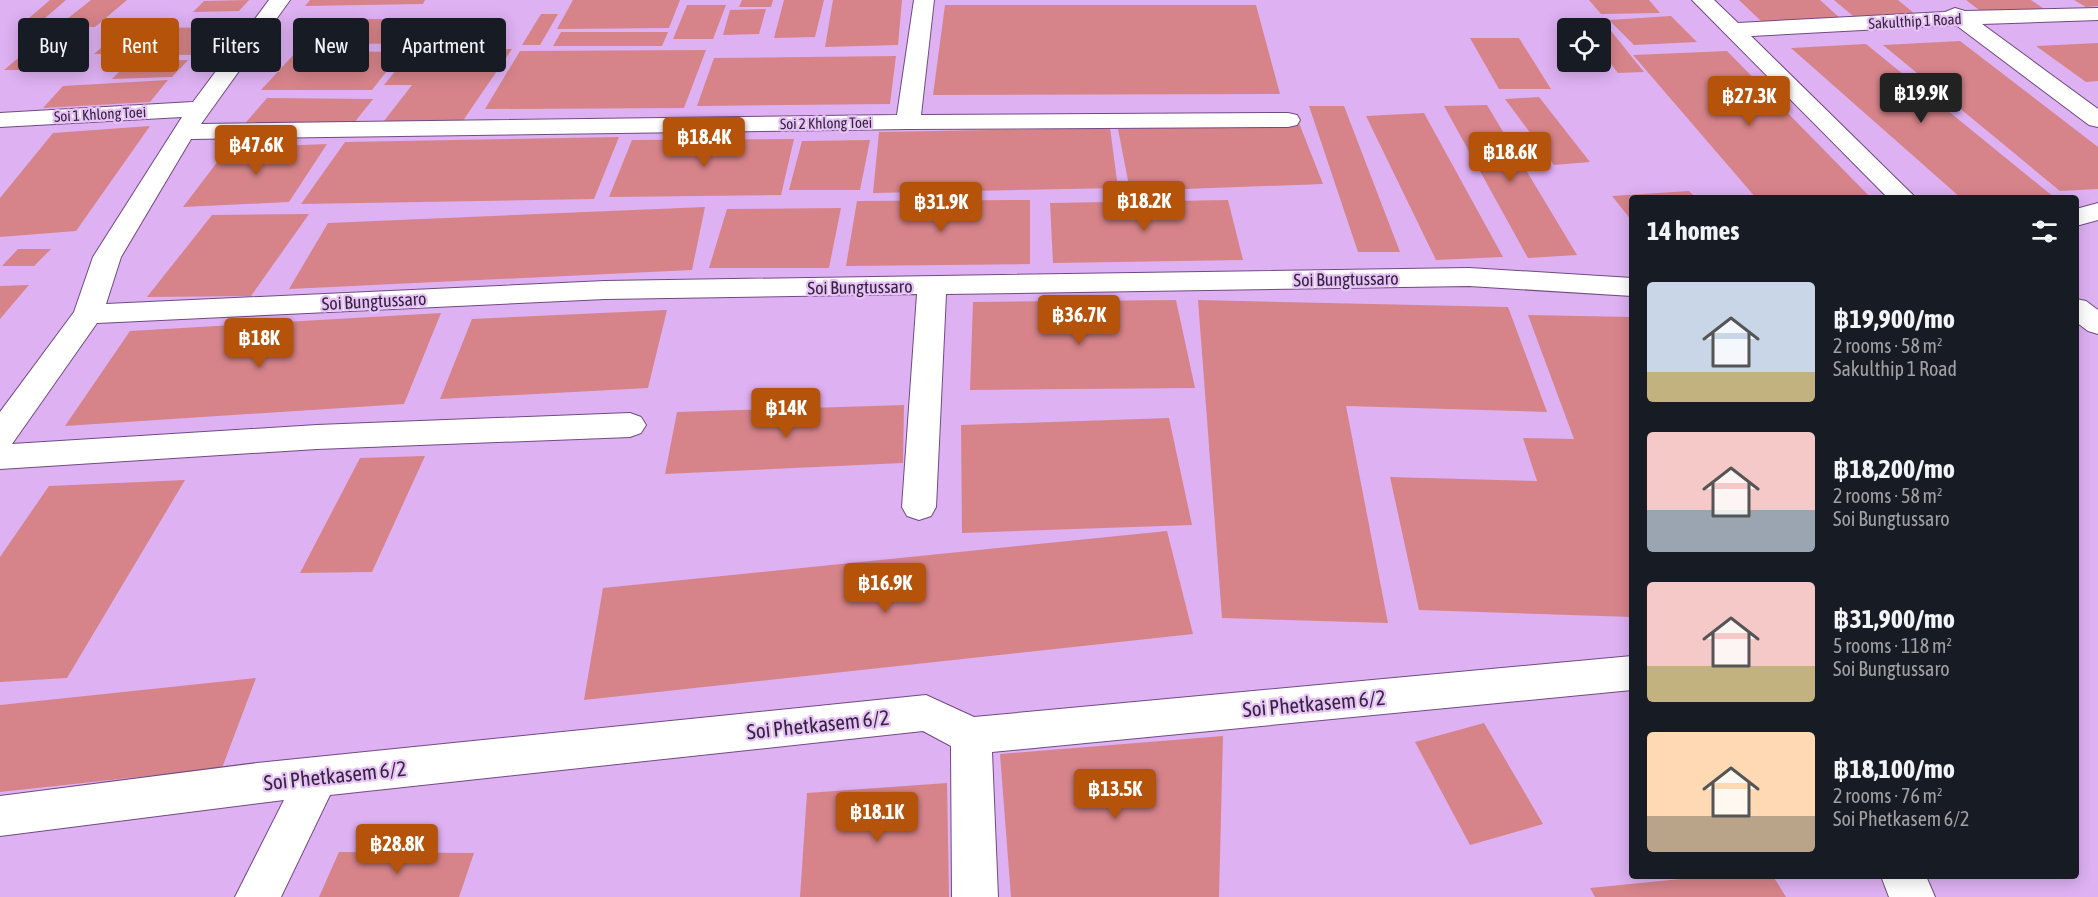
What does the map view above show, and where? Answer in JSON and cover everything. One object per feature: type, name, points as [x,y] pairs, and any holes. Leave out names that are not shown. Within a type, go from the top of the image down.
[{"type":"street","points":[[0,436],[88,314],[107,257],[183,132],[280,0]]},
{"type":"street","points":[[908,122],[924,0]]},
{"type":"street","points":[[1702,0],[1900,195]]},
{"type":"street","points":[[1937,0],[2098,120]]},
{"type":"street","name":"Sakulthip 1 Road","points":[[1733,30],[1961,18],[2098,14]]},
{"type":"street","name":"Soi 1 Khlong Toei","points":[[0,120],[200,109]]},
{"type":"street","name":"Soi 2 Khlong Toei","points":[[183,132],[908,122],[1288,120]]},
{"type":"street","points":[[2079,217],[2098,212]]},
{"type":"street","name":"Soi Bungtussaro","points":[[88,314],[605,290],[1469,277],[1629,287]]},
{"type":"street","points":[[919,507],[932,286]]},
{"type":"street","points":[[2079,310],[2098,324]]},
{"type":"street","points":[[0,457],[317,437],[630,425]]},
{"type":"street","name":"Soi Phetkasem 6/2","points":[[0,816],[316,777],[926,713],[971,736],[1629,673]]},
{"type":"street","points":[[971,736],[975,897]]},
{"type":"street","points":[[258,897],[316,777]]},
{"type":"street","points":[[1904,879],[1912,897]]},
{"type":"building","points":[[50,0],[66,0],[45,18],[29,18]]},
{"type":"building","points":[[91,0],[127,0],[106,18],[101,18],[101,22],[95,27],[89,27],[89,18],[68,18]]},
{"type":"building","points":[[249,0],[239,11],[193,12],[204,1]]},
{"type":"building","points":[[310,0],[425,0],[423,4],[305,6]]},
{"type":"building","points":[[573,0],[680,0],[669,28],[557,29]]},
{"type":"building","points":[[742,0],[773,0],[771,7],[739,7]]},
{"type":"building","points":[[784,0],[824,0],[815,37],[774,38]]},
{"type":"building","points":[[833,0],[902,0],[898,45],[825,47]]},
{"type":"building","points":[[1589,0],[1649,0],[1660,13],[1601,14]]},
{"type":"building","points":[[1739,0],[1820,0],[1842,20],[1762,22]]},
{"type":"building","points":[[1834,0],[1898,0],[1915,14],[1853,16]]},
{"type":"building","points":[[1966,0],[2031,0],[2046,10],[1983,13]]},
{"type":"building","points":[[2074,0],[2098,0],[2098,6],[2086,7]]},
{"type":"building","points":[[687,5],[726,5],[713,39],[673,39]]},
{"type":"building","points":[[945,5],[1256,5],[1280,94],[933,95]]},
{"type":"building","points":[[766,9],[759,34],[723,35],[730,10]]},
{"type":"building","points":[[541,14],[558,14],[540,45],[522,45]]},
{"type":"building","points":[[1671,16],[1697,42],[1634,45],[1611,20]]},
{"type":"building","points":[[369,19],[381,19],[381,44],[369,44]]},
{"type":"building","points":[[179,28],[191,28],[191,55],[179,55]]},
{"type":"building","points":[[1611,31],[1644,72],[1618,73],[1611,64]]},
{"type":"building","points":[[561,32],[668,32],[662,46],[553,46]]},
{"type":"building","points":[[1470,38],[1519,38],[1551,89],[1499,89]]},
{"type":"building","points":[[1960,41],[2098,147],[2098,189],[2060,191],[1883,45]]},
{"type":"building","points":[[2098,43],[2098,81],[2086,82],[2036,46]]},
{"type":"building","points":[[1866,44],[2051,195],[1958,195],[1791,48]]},
{"type":"building","points":[[506,49],[512,49],[506,58]]},
{"type":"building","points":[[706,50],[684,108],[485,109],[520,51]]},
{"type":"building","points":[[1727,51],[1868,195],[1753,195],[1633,55]]},
{"type":"building","points":[[369,52],[381,52],[381,72],[386,72],[372,90],[261,90],[278,72],[281,72],[281,68],[293,55],[293,72],[369,72]]},
{"type":"building","points":[[896,56],[890,104],[697,106],[714,58]]},
{"type":"building","points":[[18,58],[18,70],[4,70]]},
{"type":"building","points":[[179,60],[188,60],[179,70]]},
{"type":"building","points":[[119,72],[177,72],[172,77],[112,79]]},
{"type":"building","points":[[395,72],[496,72],[462,122],[384,121],[412,85],[384,85]]},
{"type":"building","points":[[168,80],[150,102],[43,108],[63,86]]},
{"type":"building","points":[[1539,97],[1590,162],[1554,165],[1505,99]]},
{"type":"building","points":[[267,98],[373,99],[350,128],[241,128]]},
{"type":"building","points":[[1487,105],[1577,255],[1528,258],[1444,106]]},
{"type":"building","points":[[1309,106],[1344,106],[1400,252],[1358,252]]},
{"type":"building","points":[[1424,113],[1503,257],[1436,260],[1366,116]]},
{"type":"building","points":[[1299,123],[1323,184],[1130,191],[1118,129]]},
{"type":"building","points":[[150,126],[76,231],[0,237],[0,198],[53,133]]},
{"type":"building","points":[[1110,128],[1118,188],[873,193],[879,132]]},
{"type":"building","points":[[619,137],[594,199],[301,204],[345,142]]},
{"type":"building","points":[[794,139],[781,195],[609,197],[632,140]]},
{"type":"building","points":[[870,140],[860,190],[789,190],[802,141]]},
{"type":"building","points":[[327,144],[289,202],[183,207],[228,148]]},
{"type":"building","points":[[1689,191],[1693,195],[1629,195],[1629,217],[1612,196]]},
{"type":"building","points":[[1030,200],[1030,264],[846,266],[857,201]]},
{"type":"building","points":[[1228,200],[1243,260],[1053,263],[1050,203]]},
{"type":"building","points":[[705,207],[692,270],[289,289],[328,223]]},
{"type":"building","points":[[841,208],[829,268],[709,268],[727,209]]},
{"type":"building","points":[[309,214],[251,296],[147,297],[212,215]]},
{"type":"building","points":[[18,249],[51,249],[34,266],[2,266]]},
{"type":"building","points":[[29,285],[0,319],[0,286]]},
{"type":"building","points":[[1176,300],[1195,388],[970,390],[973,302]]},
{"type":"building","points":[[1198,300],[1508,307],[1547,412],[1346,406],[1388,623],[1222,618]]},
{"type":"building","points":[[667,310],[648,388],[440,399],[472,319]]},
{"type":"building","points":[[441,313],[404,404],[65,426],[130,331]]},
{"type":"building","points":[[1528,315],[1629,317],[1629,617],[1419,610],[1390,477],[1537,481],[1523,438],[1574,439]]},
{"type":"building","points":[[904,405],[903,463],[665,474],[677,412]]},
{"type":"building","points":[[1169,418],[1192,525],[962,533],[961,425]]},
{"type":"building","points":[[425,456],[372,572],[300,573],[360,458]]},
{"type":"building","points":[[185,480],[67,678],[0,682],[0,557],[49,486]]},
{"type":"building","points":[[1167,531],[1193,634],[584,700],[603,588]]},
{"type":"building","points":[[256,678],[222,768],[0,792],[0,705]]},
{"type":"building","points":[[1484,723],[1543,824],[1470,845],[1415,742]]},
{"type":"building","points":[[1223,736],[1219,897],[1011,897],[1000,754]]},
{"type":"building","points":[[947,783],[949,897],[800,897],[807,793]]},
{"type":"building","points":[[339,852],[474,853],[459,897],[319,897]]},
{"type":"building","points":[[1681,879],[1775,879],[1786,897],[1595,897],[1590,888]]}]
